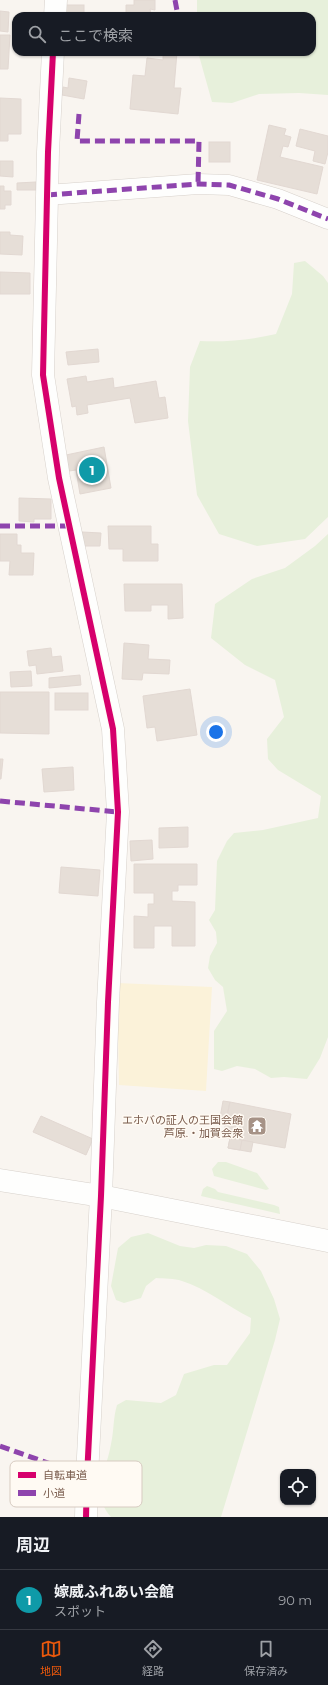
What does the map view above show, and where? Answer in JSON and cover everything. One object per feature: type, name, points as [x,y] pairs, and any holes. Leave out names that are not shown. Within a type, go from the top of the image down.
[{"type":"street","points":[[55,12],[56,0]]},
{"type":"street","points":[[53,56],[42,375],[59,478],[113,729],[118,812],[88,1461]]},
{"type":"street","points":[[47,195],[198,184],[229,185],[278,199],[328,218]]},
{"type":"street","points":[[0,1180],[101,1196],[328,1241]]},
{"type":"street","points":[[86,1507],[86,1517]]},
{"type":"green space","points":[[197,0],[328,0],[328,95],[299,93],[259,94],[232,103],[212,102],[199,56],[316,56],[316,12],[197,12]]},
{"type":"green space","points":[[305,261],[323,276],[328,283],[328,517],[305,539],[257,546],[219,534],[197,495],[188,421],[190,367],[200,341],[238,340],[276,334],[292,294],[294,263]]},
{"type":"green space","points":[[328,534],[328,1037],[320,1058],[307,1079],[284,1077],[271,1078],[255,1069],[237,1066],[222,1071],[214,1069],[214,1031],[227,1011],[223,987],[215,980],[208,968],[210,956],[217,943],[216,932],[209,920],[215,910],[217,861],[227,841],[234,833],[263,830],[318,818],[321,796],[278,770],[268,759],[267,739],[284,717],[275,680],[245,665],[211,638],[215,604],[252,579],[285,568],[315,546]]},
{"type":"green space","points":[[218,1162],[226,1162],[257,1173],[269,1189],[266,1190],[214,1176],[212,1169]]},
{"type":"green space","points":[[207,1186],[218,1192],[274,1205],[279,1207],[280,1214],[201,1196],[203,1189]]},
{"type":"green space","points":[[148,1233],[180,1246],[194,1248],[206,1245],[226,1246],[247,1254],[261,1271],[274,1299],[280,1319],[275,1340],[221,1517],[111,1517],[104,1507],[142,1507],[142,1461],[107,1461],[117,1405],[126,1400],[161,1403],[176,1395],[184,1374],[214,1365],[227,1365],[250,1333],[251,1318],[200,1288],[179,1280],[156,1278],[146,1286],[141,1298],[124,1303],[116,1300],[111,1286],[118,1248],[131,1237]]},
{"type":"sand","points":[[117,983],[212,987],[206,1091],[119,1085]]},
{"type":"building","points":[[134,0],[155,0],[155,10],[150,9],[150,12],[126,12],[126,5],[134,5]]},
{"type":"building","points":[[66,5],[84,5],[84,12],[66,12]]},
{"type":"building","points":[[0,11],[9,12],[8,32],[0,31]]},
{"type":"building","points":[[0,35],[10,35],[8,69],[0,69]]},
{"type":"building","points":[[163,56],[177,56],[174,88],[181,88],[178,114],[130,109],[133,75],[145,76],[147,58],[163,60]]},
{"type":"building","points":[[69,78],[87,81],[84,99],[62,95],[63,87],[68,88]]},
{"type":"building","points":[[0,98],[21,99],[21,134],[8,134],[8,141],[0,141]]},
{"type":"building","points":[[269,125],[286,129],[284,135],[291,137],[288,147],[283,146],[280,157],[323,167],[317,194],[257,180]]},
{"type":"building","points":[[300,129],[328,136],[328,152],[325,164],[313,161],[315,151],[296,146]]},
{"type":"building","points":[[209,142],[230,142],[230,162],[209,162]]},
{"type":"building","points":[[0,161],[13,161],[13,177],[0,176]]},
{"type":"building","points":[[36,182],[36,190],[17,190],[17,183]]},
{"type":"building","points":[[0,186],[4,186],[4,191],[11,191],[11,205],[5,205],[5,209],[0,209]]},
{"type":"building","points":[[0,232],[10,232],[10,235],[23,236],[22,255],[0,254]]},
{"type":"building","points":[[0,272],[30,273],[30,294],[0,294]]},
{"type":"building","points":[[98,349],[99,362],[68,365],[66,352]]},
{"type":"building","points":[[86,376],[87,382],[113,378],[114,388],[156,381],[159,398],[165,397],[168,418],[135,423],[130,398],[87,405],[88,413],[77,415],[76,406],[72,407],[67,379]]},
{"type":"building","points":[[104,447],[111,488],[80,494],[76,470],[69,471],[66,455]]},
{"type":"building","points":[[19,498],[51,499],[51,519],[34,519],[34,522],[19,521]]},
{"type":"building","points":[[108,526],[151,526],[151,544],[158,544],[158,561],[123,561],[123,549],[109,549]]},
{"type":"building","points":[[82,532],[101,533],[100,546],[81,546]]},
{"type":"building","points":[[0,534],[17,534],[17,545],[21,545],[21,553],[34,553],[33,575],[9,575],[10,561],[0,561]]},
{"type":"building","points":[[124,584],[182,584],[183,618],[168,619],[168,605],[151,605],[151,611],[125,611]]},
{"type":"building","points":[[124,643],[149,645],[148,659],[170,660],[169,674],[143,673],[142,680],[122,679]]},
{"type":"building","points":[[51,648],[52,657],[61,656],[63,671],[37,674],[36,665],[29,666],[27,651]]},
{"type":"building","points":[[31,671],[32,686],[11,687],[10,672]]},
{"type":"building","points":[[80,675],[81,685],[49,688],[49,678]]},
{"type":"building","points":[[190,689],[197,735],[157,741],[155,727],[147,728],[143,696]]},
{"type":"building","points":[[0,692],[49,692],[49,734],[0,733]]},
{"type":"building","points":[[55,693],[88,693],[88,710],[55,710]]},
{"type":"building","points":[[0,759],[3,759],[1,779],[0,779]]},
{"type":"building","points":[[73,767],[74,790],[44,792],[42,769]]},
{"type":"building","points":[[188,827],[188,847],[159,848],[159,828]]},
{"type":"building","points":[[152,840],[153,859],[131,861],[130,841]]},
{"type":"building","points":[[134,864],[197,864],[197,885],[178,885],[178,891],[172,891],[172,901],[195,902],[195,946],[172,946],[172,926],[154,926],[154,948],[134,948],[134,916],[148,917],[148,904],[154,904],[154,893],[134,893]]},
{"type":"building","points":[[61,867],[100,870],[98,896],[59,893]]},
{"type":"building","points":[[223,1101],[230,1102],[225,1124],[219,1123]]},
{"type":"building","name":"エホバの証人の王国会館 芦原.・加賀会衆","points":[[230,1102],[291,1114],[285,1148],[223,1137]]},
{"type":"building","points":[[41,1116],[93,1139],[86,1155],[33,1132]]},
{"type":"building","points":[[230,1138],[253,1142],[251,1152],[228,1148]]},
{"type":"building","points":[[230,1138],[242,1140],[240,1150],[228,1148]]},
{"type":"marked path","points":[[175,0],[177,12]]},
{"type":"marked path","points":[[79,114],[77,141],[199,141],[198,184]]},
{"type":"marked path","points":[[47,195],[198,184],[229,185],[278,199],[328,219]]},
{"type":"marked path","points":[[0,526],[69,526]]},
{"type":"marked path","points":[[0,801],[118,812]]},
{"type":"marked path","points":[[0,1446],[42,1461]]},
{"type":"cycle path","points":[[53,56],[48,152],[43,375],[59,478],[113,729],[118,812],[88,1461]]},
{"type":"cycle path","points":[[86,1507],[86,1517]]},
{"type":"place","name":"嫁威ふれあい会館","points":[[92,470]]},
{"type":"place","name":"エホバの証人の王国会館 芦原.・加賀会衆","points":[[257,1126]]}]
